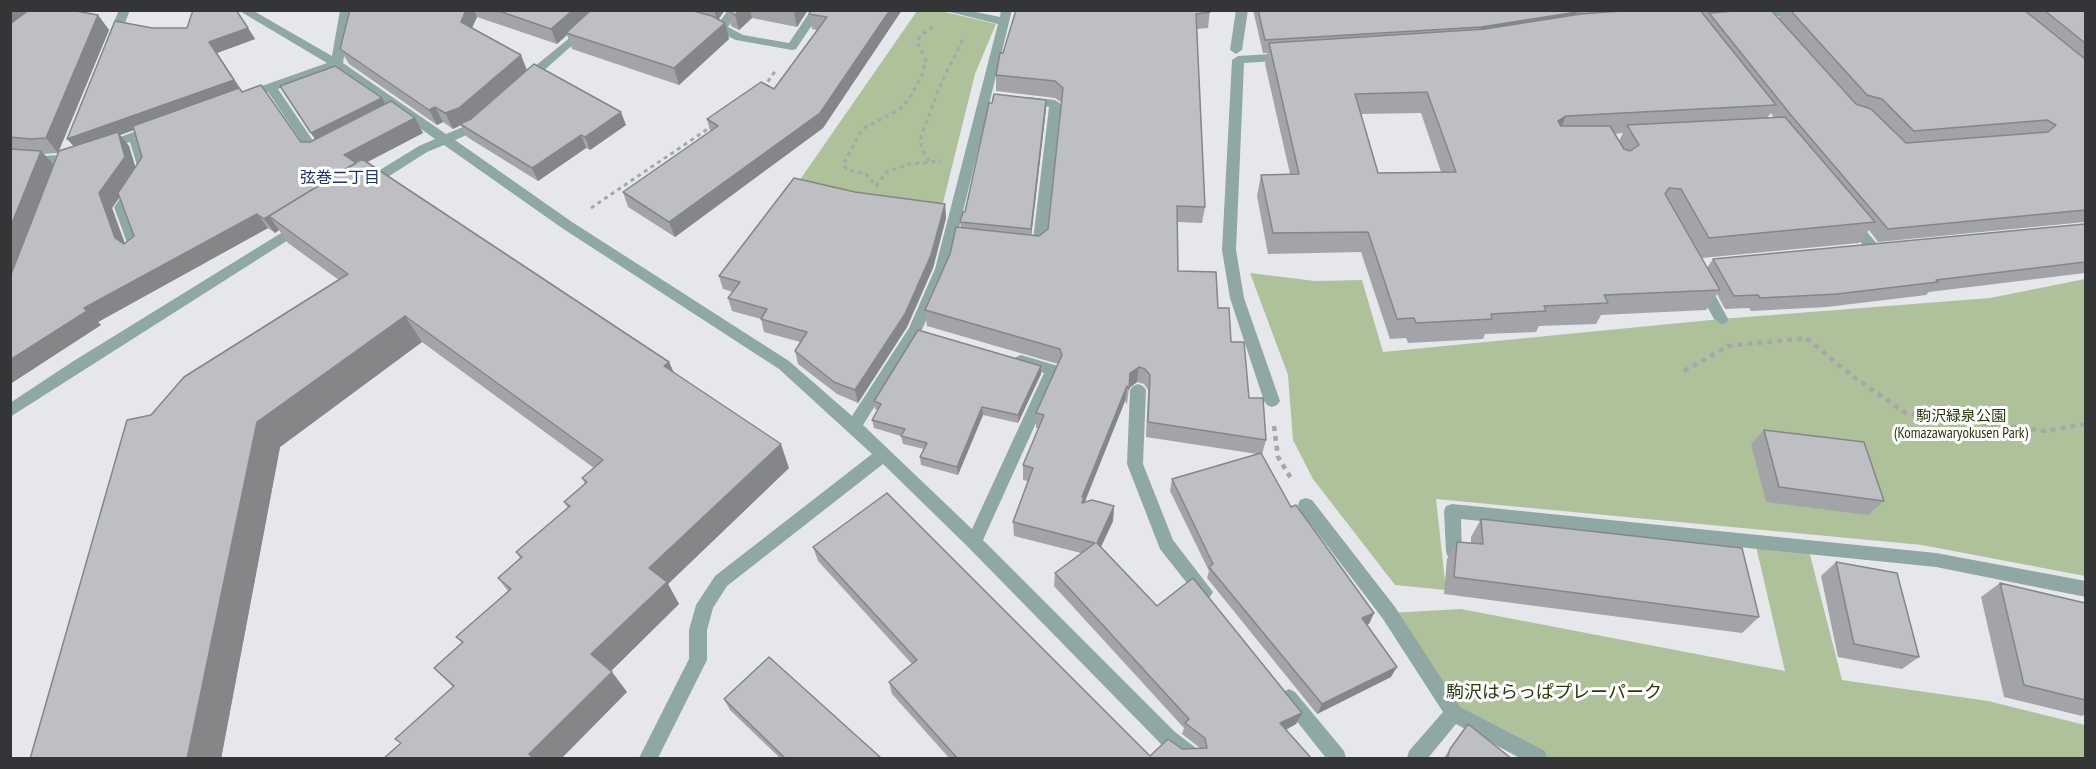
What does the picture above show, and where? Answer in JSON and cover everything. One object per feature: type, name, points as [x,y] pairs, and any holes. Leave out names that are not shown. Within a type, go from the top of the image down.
[{"type":"street","points":[[108,52],[125,10]]},
{"type":"street","points":[[243,10],[337,63],[567,225],[784,365],[854,426],[974,542],[1168,738],[1193,759]]},
{"type":"street","points":[[337,63],[346,10]]},
{"type":"street","points":[[721,28],[734,10]]},
{"type":"street","points":[[692,21],[721,28],[740,38],[792,47],[817,10]]},
{"type":"street","points":[[854,426],[920,332],[942,269],[959,237],[969,163],[990,97],[1006,16],[947,10]]},
{"type":"street","points":[[1242,10],[1237,55],[1229,250],[1237,298],[1272,401]]},
{"type":"street","points":[[1744,17],[1770,20],[1803,10]]},
{"type":"street","points":[[516,89],[596,18]]},
{"type":"street","points":[[1237,55],[1300,56]]},
{"type":"street","points":[[230,102],[337,63]]},
{"type":"street","points":[[272,87],[314,151],[333,141]]},
{"type":"street","points":[[1016,99],[1056,104],[1039,245],[1018,243]]},
{"type":"street","points":[[381,117],[400,107]]},
{"type":"street","points":[[353,192],[423,149],[472,128],[489,112]]},
{"type":"street","points":[[10,156],[43,160],[67,153],[92,152],[166,124]]},
{"type":"street","points":[[135,136],[145,172],[121,207],[137,251]]},
{"type":"street","points":[[61,174],[67,153]]},
{"type":"street","points":[[1844,213],[1880,249],[1852,251]]},
{"type":"street","points":[[10,411],[77,366],[314,217]]},
{"type":"street","points":[[1698,275],[1721,319]]},
{"type":"street","points":[[974,542],[1053,370],[1011,358]]},
{"type":"street","points":[[1138,390],[1135,464],[1166,544],[1218,609]]},
{"type":"street","points":[[648,759],[698,660],[698,630],[705,605],[721,581],[882,454]]},
{"type":"street","points":[[1306,505],[1389,613],[1454,713],[1538,759]]},
{"type":"street","points":[[1454,552],[1452,512],[1936,560],[2085,590]]},
{"type":"street","points":[[1278,684],[1337,759]]},
{"type":"street","points":[[1416,759],[1454,713]]},
{"type":"path","points":[[938,25],[921,35],[917,41],[926,61],[922,75],[909,99],[899,110],[862,129],[843,165],[847,170],[866,174],[876,186],[886,172],[909,164],[929,161],[969,163]]},
{"type":"path","points":[[929,161],[921,148],[921,136],[942,81],[964,39],[964,33]]},
{"type":"path","points":[[760,93],[792,47]]},
{"type":"path","points":[[567,225],[721,120]]},
{"type":"path","points":[[1684,371],[1728,346],[1806,338],[1855,378],[1906,413],[2045,432],[2085,424]]},
{"type":"path","points":[[1272,401],[1278,457],[1306,505]]},
{"type":"green space","points":[[917,11],[941,11],[996,24],[975,74],[941,211],[797,184]]},
{"type":"green space","name":"駒沢緑泉公園 (Komazawaryokusen Park)","points":[[1250,273],[1315,281],[1362,280],[1383,352],[1721,319],[1990,298],[2085,279],[2085,576],[1922,545],[1436,499],[1446,590],[1395,585],[1313,479],[1293,440],[1288,375]]},
{"type":"green space","name":"駒沢はらっぱプレーパーク","points":[[1755,542],[1808,547],[1842,680],[1988,701],[2085,725],[2085,758],[1538,758],[1454,713],[1389,613],[1461,609],[1785,671]]},
{"type":"building","points":[[29,10],[71,10],[98,15],[46,138],[10,137],[10,24]]},
{"type":"building","points":[[193,10],[236,10],[248,28],[209,42],[234,80],[67,139],[115,21],[152,28],[187,28]]},
{"type":"building","points":[[350,10],[466,10],[461,22],[521,55],[459,108],[445,113],[435,107],[429,110],[340,49]]},
{"type":"building","points":[[496,10],[573,10],[551,29]]},
{"type":"building","points":[[591,10],[690,10],[712,16],[725,23],[674,68],[566,33]]},
{"type":"building","points":[[728,10],[740,10],[735,15]]},
{"type":"building","points":[[811,10],[890,10],[820,113],[669,222],[623,192],[718,126],[707,119],[761,82],[774,89],[827,17],[809,14]]},
{"type":"building","points":[[1016,10],[1210,10],[1210,12],[1196,14],[1205,207],[1177,206],[1178,271],[1216,272],[1218,308],[1229,308],[1231,342],[1244,342],[1249,398],[1263,398],[1266,440],[1148,422],[1150,375],[1145,369],[1139,367],[1130,373],[1129,389],[1127,386],[1082,497],[1084,497],[1082,503],[1092,500],[1114,506],[1097,543],[1157,606],[1193,578],[1302,713],[1280,723],[1312,759],[958,759],[889,682],[917,660],[813,547],[887,493],[1150,756],[1168,739],[1182,749],[1207,748],[1205,738],[1185,723],[1189,719],[1055,573],[1095,543],[1013,522],[1033,468],[1023,465],[1044,415],[1036,413],[1062,355],[1060,349],[925,310],[950,254],[956,227],[1039,236],[1048,229],[1063,88],[1055,81],[996,75],[1000,53],[1003,53]]},
{"type":"building","points":[[1258,10],[1592,10],[1481,27],[1265,40]]},
{"type":"building","points":[[1635,10],[1700,10],[1776,105],[1566,116],[1558,121],[1561,126],[1610,126],[1624,149],[1630,151],[1639,145],[1627,125],[1785,117],[1875,222],[1709,238],[1681,189],[1669,188],[1665,194],[1720,290],[1604,295],[1608,303],[1544,306],[1546,311],[1491,314],[1492,319],[1416,323],[1414,318],[1397,319],[1368,232],[1273,233],[1261,175],[1299,174],[1269,43],[1485,29],[1581,14]],"holes":[[[1427,92],[1456,172],[1378,173],[1355,94]]]},
{"type":"building","points":[[1771,10],[1856,104],[1871,109],[1906,143],[2048,132],[2056,125],[2047,120],[1914,131],[1882,99],[1867,95],[1790,10],[2024,10],[2085,59],[2085,210],[1888,229],[1790,114],[1709,13]]},
{"type":"building","points":[[2044,10],[2085,10],[2085,43]]},
{"type":"building","points":[[534,64],[621,112],[585,137],[581,135],[532,168],[460,124],[471,119]]},
{"type":"building","points":[[335,66],[382,98],[311,133],[280,86]]},
{"type":"building","points":[[261,85],[301,142],[310,142],[391,101],[415,118],[344,155],[356,163],[264,219],[257,214],[84,308],[87,311],[10,360],[10,277],[59,151],[118,132],[125,157],[99,193],[115,238],[124,244],[134,236],[118,193],[142,157],[133,126],[239,88],[242,92]]},
{"type":"building","points":[[994,94],[1046,100],[1031,229],[960,222],[965,212],[989,103],[992,103]]},
{"type":"building","points":[[10,149],[41,151],[10,228]]},
{"type":"building","points":[[362,159],[669,362],[664,366],[781,444],[649,568],[667,582],[591,654],[612,672],[529,754],[534,759],[383,759],[401,743],[395,739],[454,686],[434,668],[463,642],[456,637],[511,589],[498,578],[522,557],[516,552],[570,506],[564,502],[587,482],[582,478],[603,460],[405,316],[257,422],[187,759],[30,759],[127,420],[151,415],[184,377],[348,274],[269,216]]},
{"type":"building","points":[[794,178],[855,192],[945,204],[931,255],[905,314],[855,390],[834,382],[795,351],[807,332],[761,319],[767,309],[728,298],[740,282],[719,276]]},
{"type":"building","points":[[2085,224],[2085,262],[1837,294],[1760,298],[1758,295],[1734,296],[1713,259]]},
{"type":"building","points":[[918,330],[1041,366],[1018,415],[982,407],[957,467],[920,457],[927,443],[901,436],[905,429],[872,420],[881,404],[874,401]]},
{"type":"building","points":[[1764,430],[1864,442],[1884,501],[1779,487]]},
{"type":"building","points":[[1261,453],[1291,507],[1296,505],[1374,613],[1362,618],[1397,667],[1322,704],[1209,567],[1213,564],[1172,479]]},
{"type":"building","points":[[1481,519],[1742,548],[1759,617],[1454,577],[1457,542],[1483,544]]},
{"type":"building","points":[[1836,562],[1897,573],[1919,657],[1854,644]]},
{"type":"building","points":[[2000,583],[2085,603],[2085,700],[2024,685]]},
{"type":"building","points":[[769,657],[880,757],[878,759],[786,759],[724,699]]},
{"type":"building","points":[[1468,724],[1512,759],[1447,759],[1450,749]]},
{"type":"district","name":"弦巻二丁目","points":[[340,178]]}]
